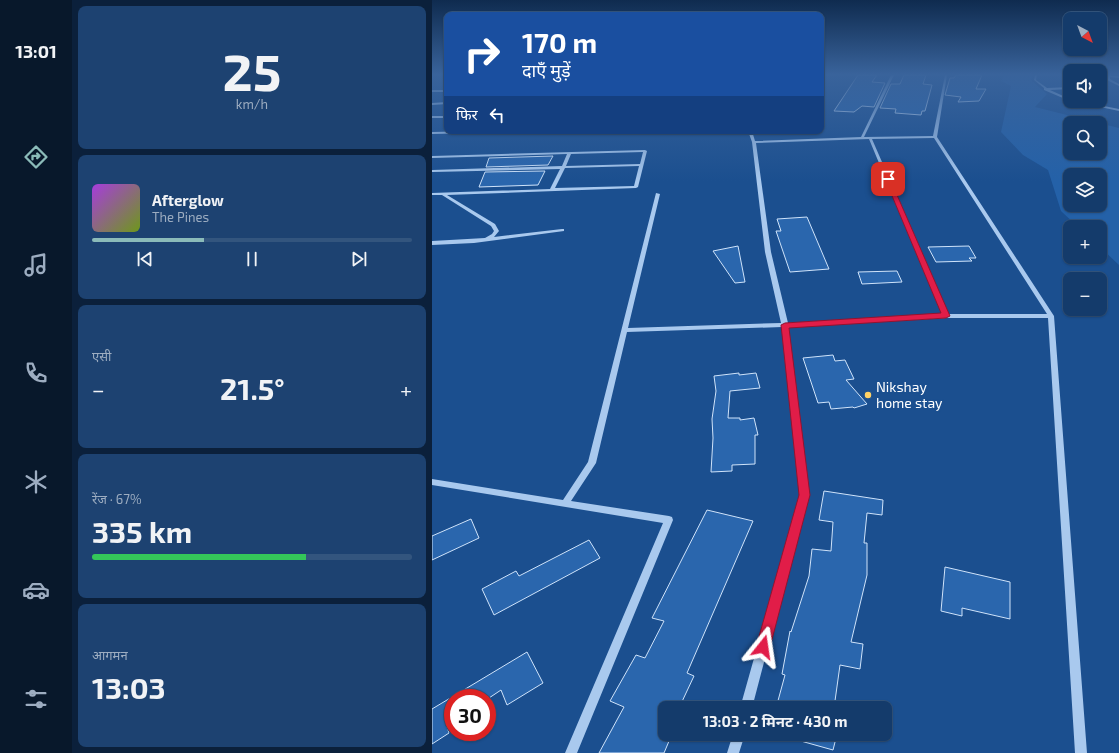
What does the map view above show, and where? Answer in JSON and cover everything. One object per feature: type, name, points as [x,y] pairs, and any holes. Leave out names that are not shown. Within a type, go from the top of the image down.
[{"type":"street","points":[[862,138],[876,110]]},
{"type":"street","points":[[940,110],[936,137],[1051,316],[1081,753]]},
{"type":"street","points":[[432,118],[444,117]]},
{"type":"street","points":[[432,133],[444,133]]},
{"type":"street","points":[[748,701],[804,495],[785,325],[768,252],[754,142],[751,134]]},
{"type":"street","points":[[754,142],[936,137]]},
{"type":"street","points":[[870,138],[946,316]]},
{"type":"street","points":[[432,157],[645,151],[636,187],[432,194]]},
{"type":"street","points":[[552,190],[570,153]]},
{"type":"street","points":[[432,171],[641,165]]},
{"type":"street","points":[[443,194],[493,225],[497,232],[494,236],[474,241]]},
{"type":"street","points":[[565,503],[592,463],[658,194]]},
{"type":"street","points":[[432,243],[474,241],[562,230]]},
{"type":"street","points":[[624,330],[785,325],[946,316],[1051,316]]},
{"type":"street","points":[[432,482],[669,520],[572,753]]},
{"type":"street","points":[[733,753],[737,741]]},
{"type":"shaded area","points":[[1006,110],[1048,110],[1071,116],[1063,116],[1063,160],[1107,160],[1107,125],[1119,128],[1119,265],[1107,254],[1107,220],[1071,220],[1061,211],[1048,170],[1023,155],[1001,132]]},
{"type":"building","points":[[835,110],[856,110],[854,112]]},
{"type":"building","points":[[896,110],[925,110],[922,111],[921,115],[895,113]]},
{"type":"building","points":[[553,156],[548,165],[486,167],[489,158]]},
{"type":"building","points":[[545,171],[538,185],[479,187],[485,172]]},
{"type":"building","points":[[807,217],[829,269],[790,272],[776,231],[781,231],[777,219]]},
{"type":"building","points":[[738,246],[745,282],[735,283],[713,251]]},
{"type":"building","points":[[969,246],[976,258],[969,258],[972,261],[936,262],[928,247]]},
{"type":"building","points":[[897,271],[902,282],[862,284],[858,272]]},
{"type":"building","points":[[833,355],[835,361],[845,360],[854,379],[846,380],[867,404],[854,408],[831,409],[829,402],[818,403],[803,358]]},
{"type":"building","points":[[739,373],[739,375],[756,373],[760,388],[730,391],[728,418],[740,418],[740,420],[754,418],[758,435],[755,435],[755,464],[732,465],[732,471],[711,472],[713,438],[712,419],[716,391],[714,376]]},
{"type":"building","points":[[824,491],[883,500],[882,515],[867,513],[864,543],[867,543],[867,575],[851,642],[863,644],[860,669],[840,665],[835,701],[778,701],[785,675],[782,674],[790,631],[791,632],[809,576],[812,549],[831,551],[833,522],[819,520]]},
{"type":"building","points":[[707,510],[753,521],[687,673],[694,676],[682,701],[658,701],[658,741],[669,741],[664,753],[599,753],[624,707],[610,701],[636,655],[645,658],[664,621],[652,618]]},
{"type":"building","points":[[471,519],[479,538],[432,560],[432,536]]},
{"type":"building","points":[[589,540],[600,558],[494,615],[482,589],[516,571],[519,576]]},
{"type":"building","points":[[945,567],[1010,582],[1010,619],[962,608],[962,616],[941,611]]},
{"type":"building","points":[[527,652],[543,683],[507,705],[501,690],[496,693],[496,689],[465,689]]},
{"type":"building","points":[[444,702],[444,736],[432,744],[432,709]]},
{"type":"building","points":[[801,741],[835,741],[833,750]]},
{"type":"place","name":"Nikshay home stay","points":[[868,395]]},
{"type":"route","points":[[763,647],[804,495],[785,325],[946,316],[888,179]]}]
